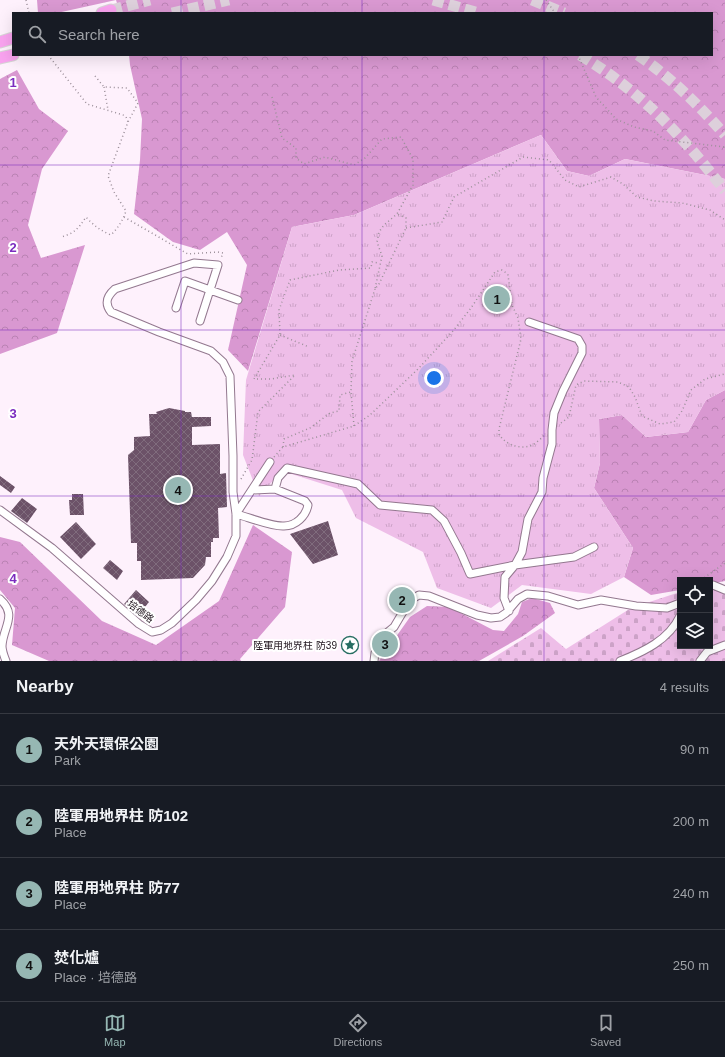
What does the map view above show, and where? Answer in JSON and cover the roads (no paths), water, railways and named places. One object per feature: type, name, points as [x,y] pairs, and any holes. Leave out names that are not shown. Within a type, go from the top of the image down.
[{"type":"highway","points":[[0,42],[12,38]]},
{"type":"highway","points":[[0,58],[12,55]]},
{"type":"street","points":[[200,321],[218,266],[194,263],[115,289],[106,301],[112,312],[159,332],[211,351],[223,362],[230,376],[234,456],[233,492],[236,514]]},
{"type":"street","points":[[176,308],[185,281],[238,300]]},
{"type":"street","points":[[509,611],[504,598],[505,576],[515,565],[522,552],[528,519],[542,492],[543,478],[552,444],[554,413],[582,353],[582,346],[578,339],[529,322]]},
{"type":"street","points":[[236,514],[270,462]]},
{"type":"street","points":[[275,489],[278,478],[287,468],[358,484],[380,505],[432,510],[444,521],[470,574],[515,565],[574,557],[594,547]]},
{"type":"street","points":[[236,514],[279,526],[286,526],[300,520],[306,512],[308,505],[305,501],[275,489],[252,490]]},
{"type":"street","name":"培德路","points":[[0,510],[52,548],[139,624],[152,632],[161,630],[172,624],[196,600],[212,581],[227,556],[236,536],[236,514]]},
{"type":"street","points":[[713,586],[725,590]]},
{"type":"street","points":[[374,661],[375,652],[383,636],[394,627],[410,600],[419,595],[429,596],[478,615],[491,618],[500,617],[509,611],[518,599],[527,594],[548,596],[578,605],[601,600],[636,606],[667,608],[677,604]]},
{"type":"street","points":[[0,598],[5,603],[10,617],[2,645],[3,654],[6,661]]},
{"type":"street","points":[[620,661],[642,652],[664,638],[677,621]]},
{"type":"street","points":[[700,661],[707,652],[725,646]]},
{"type":"tunnel","points":[[111,10],[150,0]]},
{"type":"tunnel","points":[[176,12],[229,0]]},
{"type":"tunnel","points":[[433,0],[475,12]]},
{"type":"tunnel","points":[[532,0],[562,12]]},
{"type":"tunnel","points":[[582,56],[602,69],[641,99],[676,133],[725,191]]},
{"type":"tunnel","points":[[639,56],[684,92],[725,135]]},
{"type":"place","name":"天外天環保公園","points":[[497,299]]},
{"type":"place","name":"焚化爐","points":[[178,490]]},
{"type":"place","name":"陸軍用地界柱 防102","points":[[402,600]]},
{"type":"place","name":"陸軍用地界柱 防77","points":[[385,644]]},
{"type":"place","name":"陸軍用地界柱 防39","points":[[350,645]]}]
